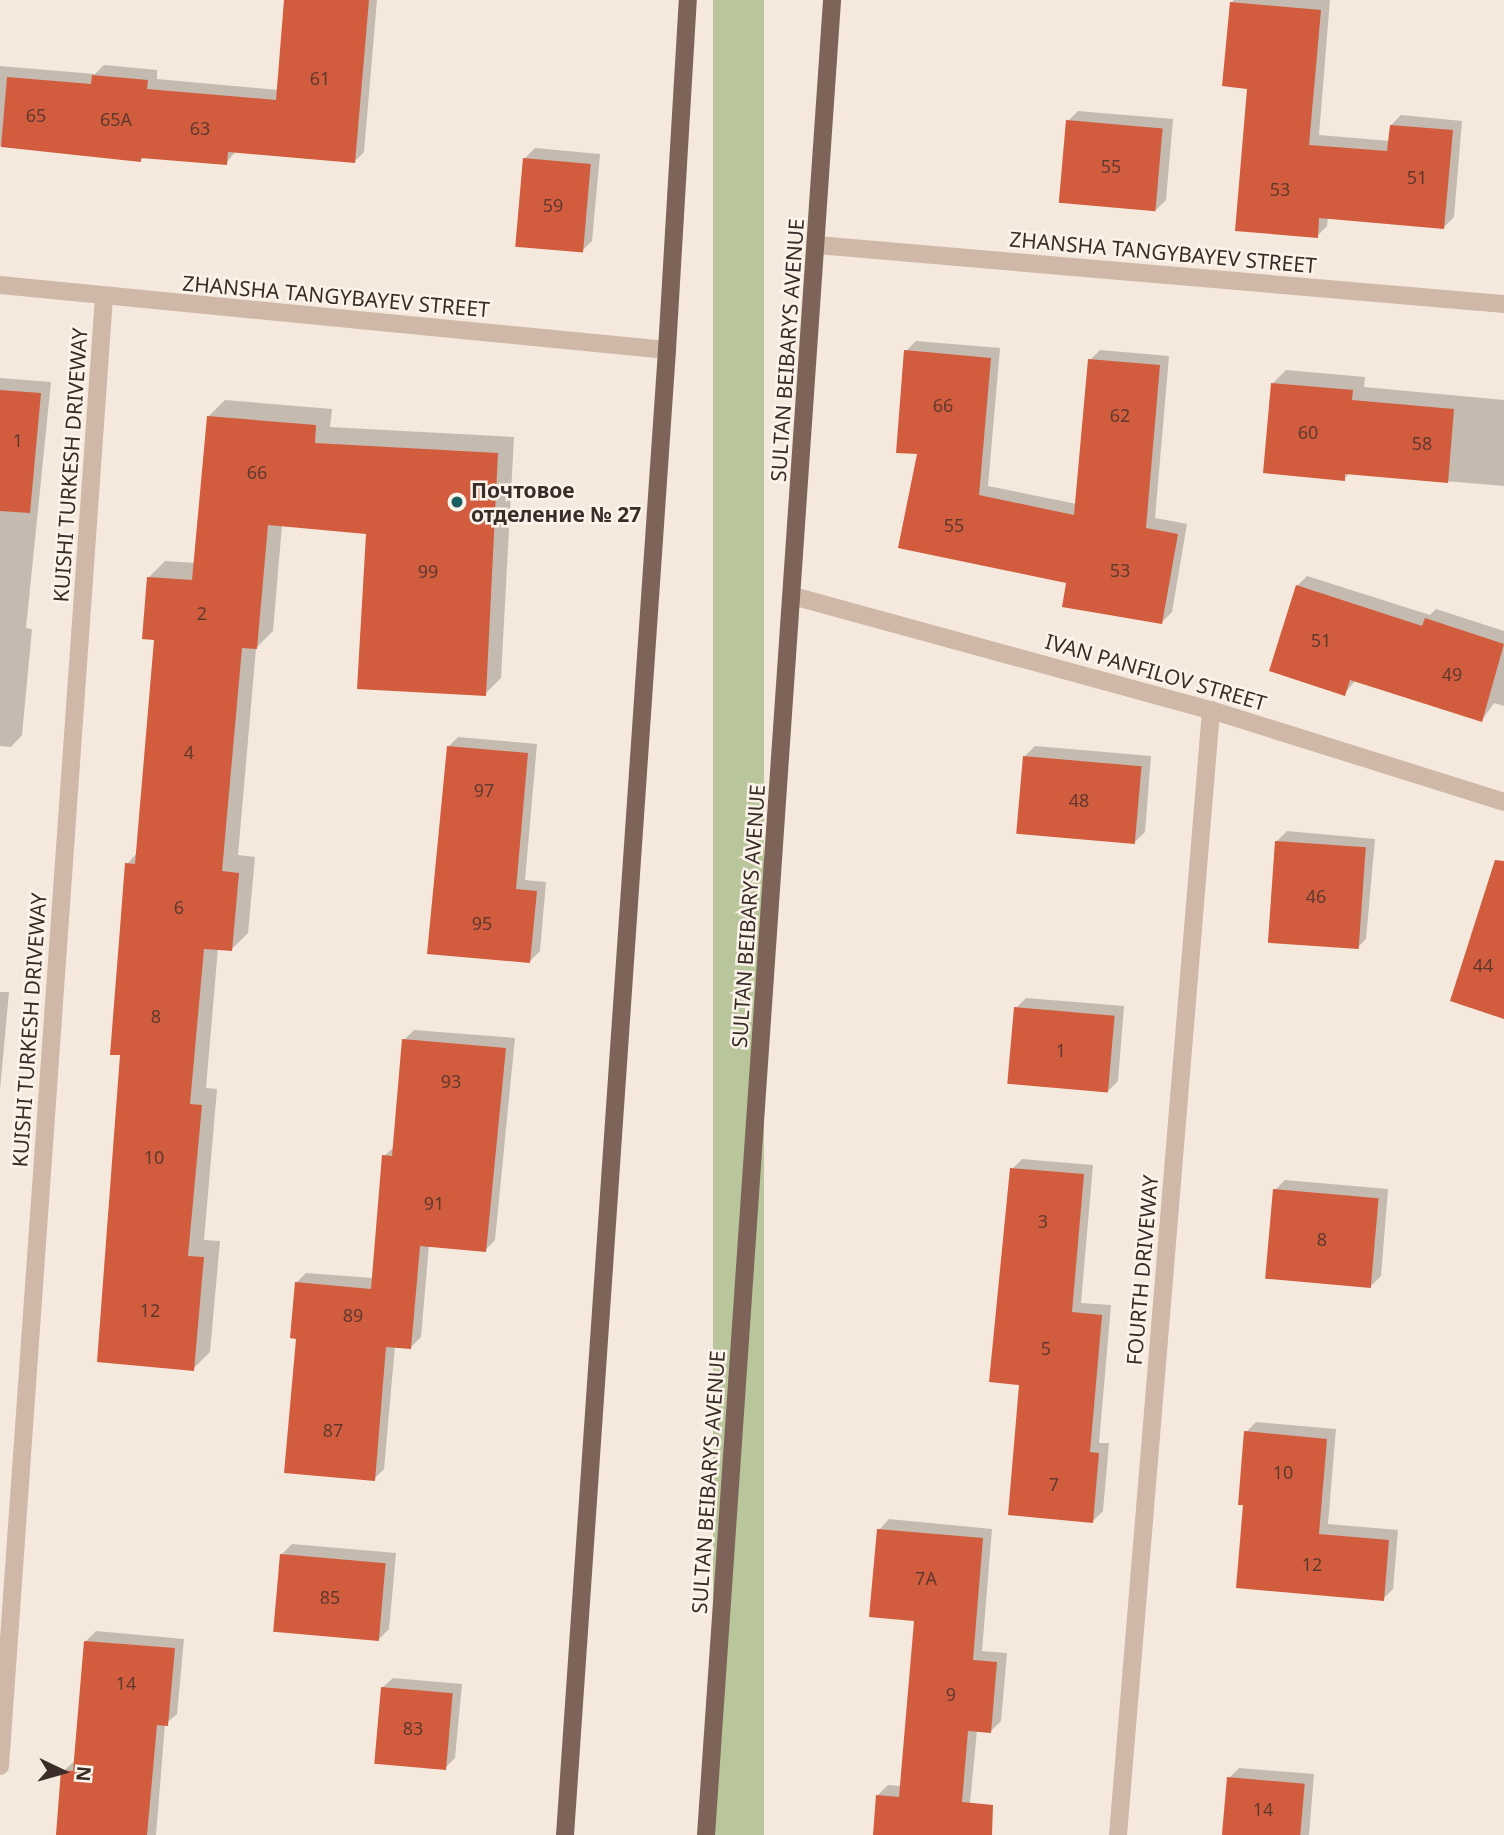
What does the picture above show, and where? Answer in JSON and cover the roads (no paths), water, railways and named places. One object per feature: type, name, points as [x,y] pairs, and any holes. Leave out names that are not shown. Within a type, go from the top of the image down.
[{"type":"main road","points":[[565,1835],[667,350],[688,0]]},
{"type":"main road","name":"SULTAN BEIBARYS AVENUE","points":[[706,1835],[832,0]]},
{"type":"street","name":"ZHANSHA TANGYBAYEV STREET","points":[[817,245],[1504,304]]},
{"type":"street","name":"ZHANSHA TANGYBAYEV STREET","points":[[0,285],[104,298],[667,350]]},
{"type":"street","name":"KUISHI TURKESH DRIVEWAY","points":[[0,1766],[104,298]]},
{"type":"street","name":"IVAN PANFILOV STREET","points":[[793,596],[1211,710],[1504,802]]},
{"type":"street","name":"FOURTH DRIVEWAY","points":[[1118,1835],[1211,710]]},
{"type":"place","name":"Почтовое отделение № 27","points":[[457,502]]}]
